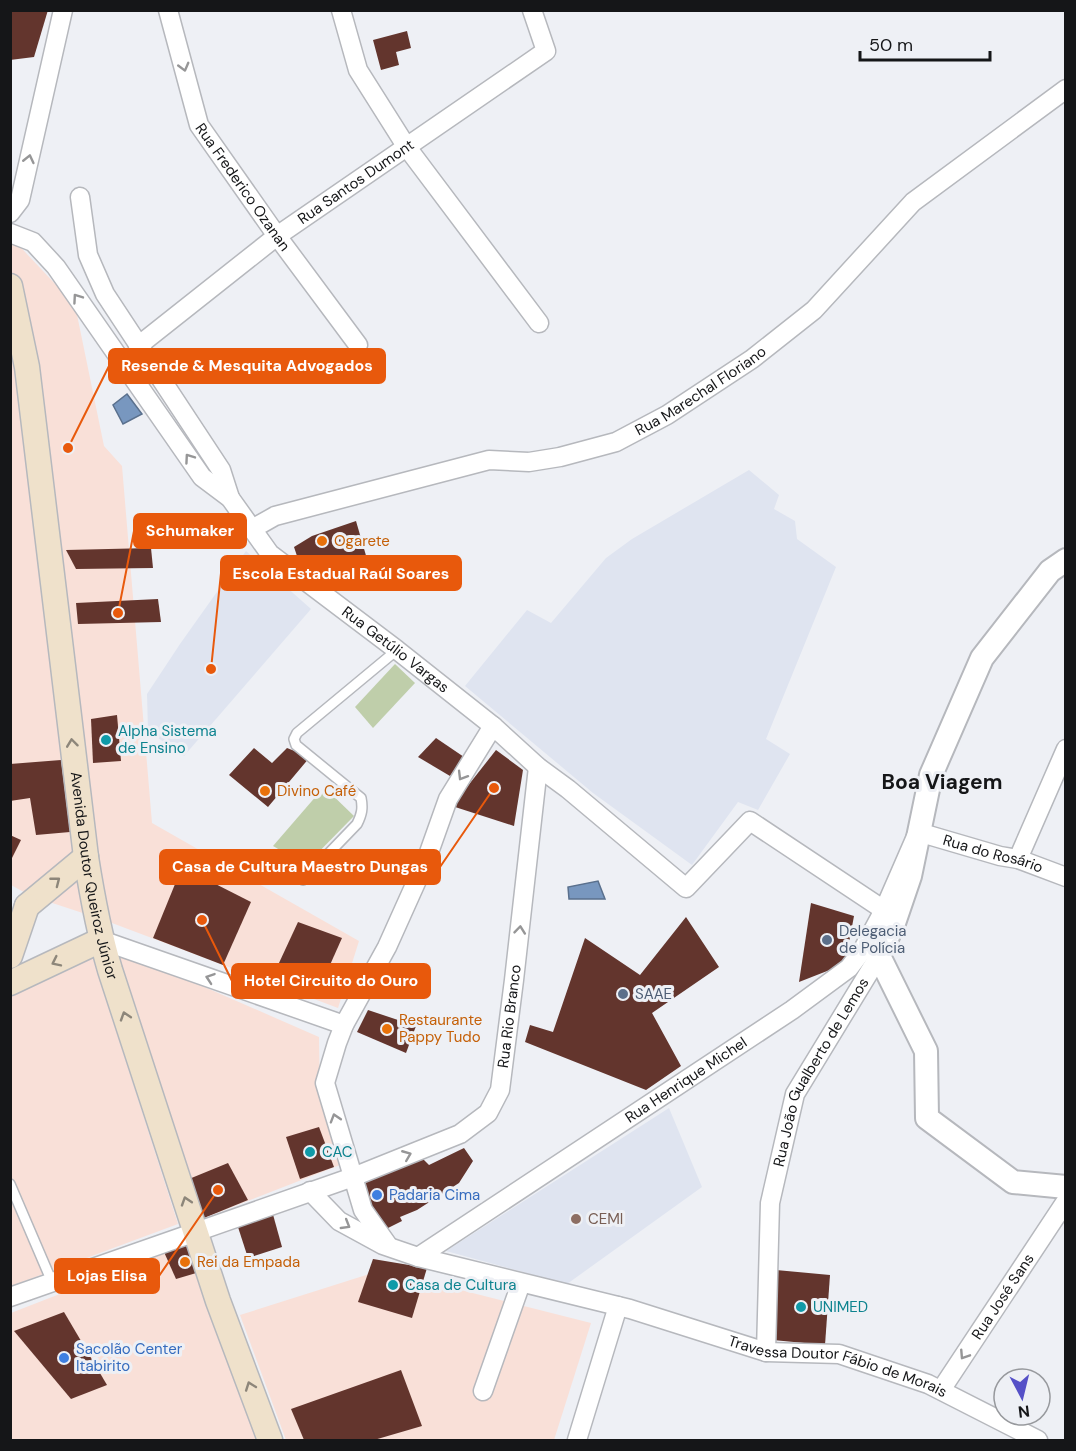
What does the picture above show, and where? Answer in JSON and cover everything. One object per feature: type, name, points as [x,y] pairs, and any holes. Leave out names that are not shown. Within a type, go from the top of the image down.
[{"type":"main road","name":"Avenida Doutor Queiroz Júnior","points":[[10,286],[27,367],[94,909],[101,940],[218,1301],[270,1440]]},
{"type":"main road","points":[[10,956],[19,902],[86,857]]},
{"type":"main road","points":[[10,983],[101,940]]},
{"type":"street","points":[[10,213],[20,200],[63,10]]},
{"type":"street","name":"Rua Frederico Ozanan","points":[[168,10],[199,125],[277,236],[358,345]]},
{"type":"street","points":[[341,10],[358,70],[406,146],[539,322]]},
{"type":"street","name":"Rua Santos Dumont","points":[[138,346],[277,236],[546,51],[532,10]]},
{"type":"street","name":"Rua Marechal Floriano","points":[[252,529],[275,516],[489,460],[529,462],[560,457],[616,442],[667,415],[752,359],[814,310],[913,202],[1065,89]]},
{"type":"street","points":[[80,197],[88,255],[105,294],[221,470],[230,498]]},
{"type":"street","name":"Rua Getúlio Vargas","points":[[10,233],[33,242],[56,267],[202,477],[230,498],[270,554],[493,726],[538,767],[568,789],[686,888],[750,821],[884,910]]},
{"type":"street","name":"Rua João Gualberto de Lemos","points":[[766,1352],[770,1203],[795,1094],[879,956],[894,923],[910,876],[931,775],[982,658],[1050,571],[1065,560]]},
{"type":"street","points":[[390,1248],[363,1210],[325,1083],[344,1025],[387,947],[427,858],[448,799],[493,726]]},
{"type":"street","points":[[1018,859],[1065,749]]},
{"type":"street","name":"Rua Rio Branco","points":[[10,1297],[353,1177],[460,1134],[488,1113],[500,1090],[538,767]]},
{"type":"street","name":"Rua do Rosário","points":[[918,832],[1018,859],[1065,877]]},
{"type":"street","name":"Rua Henrique Michel","points":[[418,1257],[792,1010],[849,968],[862,951],[884,910],[918,832]]},
{"type":"street","points":[[101,940],[344,1025]]},
{"type":"street","points":[[879,956],[926,1052],[927,1118],[1013,1182],[1065,1187]]},
{"type":"street","points":[[310,1191],[339,1221],[390,1248],[624,1308],[577,1440]]},
{"type":"street","name":"Rua José Sans","points":[[941,1390],[1065,1201]]},
{"type":"street","points":[[483,1391],[521,1283]]},
{"type":"street","name":"Travessa Doutor Fábio de Morais","points":[[624,1308],[766,1352],[839,1354],[928,1384],[1038,1440]]},
{"type":"lane","points":[[303,880],[357,824],[363,808],[361,798],[296,745],[294,739],[297,733],[397,650]]},
{"type":"lane","points":[[10,1184],[52,1282]]},
{"type":"shaded area","points":[[10,236],[75,305],[104,446],[122,466],[152,823],[359,941],[338,1008],[104,920],[31,896],[11,885]]},
{"type":"shaded area","points":[[749,470],[779,495],[774,509],[795,521],[797,539],[836,567],[766,739],[790,754],[758,810],[738,802],[692,865],[593,793],[465,686],[527,610],[551,623],[606,558],[632,539]]},
{"type":"shaded area","points":[[246,551],[311,609],[184,756],[148,731],[147,694]]},
{"type":"shaded area","points":[[113,947],[319,1037],[320,1099],[340,1165],[204,1218]]},
{"type":"shaded area","points":[[90,949],[178,1224],[11,1286],[11,993]]},
{"type":"shaded area","name":"CEMI","points":[[669,1108],[702,1187],[567,1284],[446,1251]]},
{"type":"shaded area","points":[[188,1244],[257,1440],[11,1440],[11,1313]]},
{"type":"shaded area","points":[[382,1270],[591,1323],[554,1440],[286,1440],[240,1315]]},
{"type":"green space","points":[[395,664],[415,683],[373,728],[355,707]]},
{"type":"green space","points":[[324,787],[354,816],[306,865],[273,846]]},
{"type":"water","points":[[127,394],[142,414],[123,424],[113,405]]},
{"type":"water","points":[[598,881],[605,899],[569,899],[568,887]]},
{"type":"building","points":[[10,10],[48,10],[34,57],[10,60]]},
{"type":"building","points":[[407,31],[411,48],[396,52],[399,65],[381,70],[373,40]]},
{"type":"building","points":[[356,521],[369,566],[320,578],[298,559],[294,547],[312,536]]},
{"type":"building","points":[[151,548],[153,568],[76,569],[66,550]]},
{"type":"building","points":[[158,599],[161,622],[78,624],[76,603]]},
{"type":"building","name":"Alpha Sistema de Ensino","points":[[117,715],[121,761],[93,763],[91,719]]},
{"type":"building","points":[[436,738],[464,757],[450,776],[418,757]]},
{"type":"building","name":"Divino Café","points":[[254,748],[272,763],[287,748],[310,757],[268,807],[229,775]]},
{"type":"building","points":[[496,750],[523,770],[514,826],[452,806]]},
{"type":"building","points":[[61,760],[70,832],[36,835],[30,798],[10,801],[10,764]]},
{"type":"building","points":[[10,835],[21,840],[10,862]]},
{"type":"building","points":[[182,867],[251,902],[223,965],[153,938]]},
{"type":"building","name":"Delegacia de Polícia","points":[[811,903],[854,916],[845,964],[799,982]]},
{"type":"building","name":"SAAE","points":[[686,917],[719,967],[652,1013],[681,1066],[646,1090],[525,1042],[530,1025],[553,1032],[585,938],[640,975]]},
{"type":"building","points":[[298,922],[342,938],[317,994],[272,978]]},
{"type":"building","name":"Restaurante Pappy Tudo","points":[[368,1010],[416,1026],[406,1053],[357,1032]]},
{"type":"building","name":"CAC","points":[[319,1127],[334,1167],[300,1179],[286,1137]]},
{"type":"building","points":[[464,1148],[473,1161],[459,1183],[417,1210],[400,1217],[402,1221],[384,1230],[366,1208],[360,1182],[421,1157],[429,1165]]},
{"type":"building","points":[[228,1163],[248,1200],[204,1218],[189,1179]]},
{"type":"building","points":[[272,1211],[282,1247],[248,1258],[237,1224]]},
{"type":"building","name":"Rei da Empada","points":[[195,1241],[203,1271],[176,1279],[164,1252]]},
{"type":"building","name":"Casa de Cultura","points":[[373,1259],[427,1268],[412,1318],[358,1302]]},
{"type":"building","name":"UNIMED","points":[[776,1270],[830,1275],[825,1345],[773,1340]]},
{"type":"building","name":"Sacolão Center Itabirito","points":[[64,1312],[107,1385],[71,1399],[14,1331]]},
{"type":"building","points":[[401,1370],[422,1426],[374,1440],[304,1440],[291,1409]]},
{"type":"place","name":"Resende & Mesquita Advogados","points":[[68,448]]},
{"type":"place","name":"Ogarete","points":[[322,541]]},
{"type":"place","name":"Schumaker","points":[[118,613]]},
{"type":"place","name":"Escola Estadual Raúl Soares","points":[[211,669]]},
{"type":"place","name":"Alpha Sistema de Ensino","points":[[106,740]]},
{"type":"place","name":"Casa de Cultura Maestro Dungas","points":[[494,788]]},
{"type":"place","name":"Divino Café","points":[[265,791]]},
{"type":"place","name":"Hotel Circuito do Ouro","points":[[202,920]]},
{"type":"place","name":"Delegacia de Polícia","points":[[827,940]]},
{"type":"place","name":"SAAE","points":[[623,994]]},
{"type":"place","name":"Restaurante Pappy Tudo","points":[[387,1029]]},
{"type":"place","name":"CAC","points":[[310,1152]]},
{"type":"place","name":"Lojas Elisa","points":[[218,1190]]},
{"type":"place","name":"Padaria Cima","points":[[377,1195]]},
{"type":"place","name":"CEMI","points":[[576,1219]]},
{"type":"place","name":"Rei da Empada","points":[[185,1262]]},
{"type":"place","name":"Casa de Cultura","points":[[393,1285]]},
{"type":"place","name":"UNIMED","points":[[801,1307]]},
{"type":"place","name":"Sacolão Center Itabirito","points":[[64,1358]]},
{"type":"district","name":"Boa Viagem","points":[[942,782]]}]
